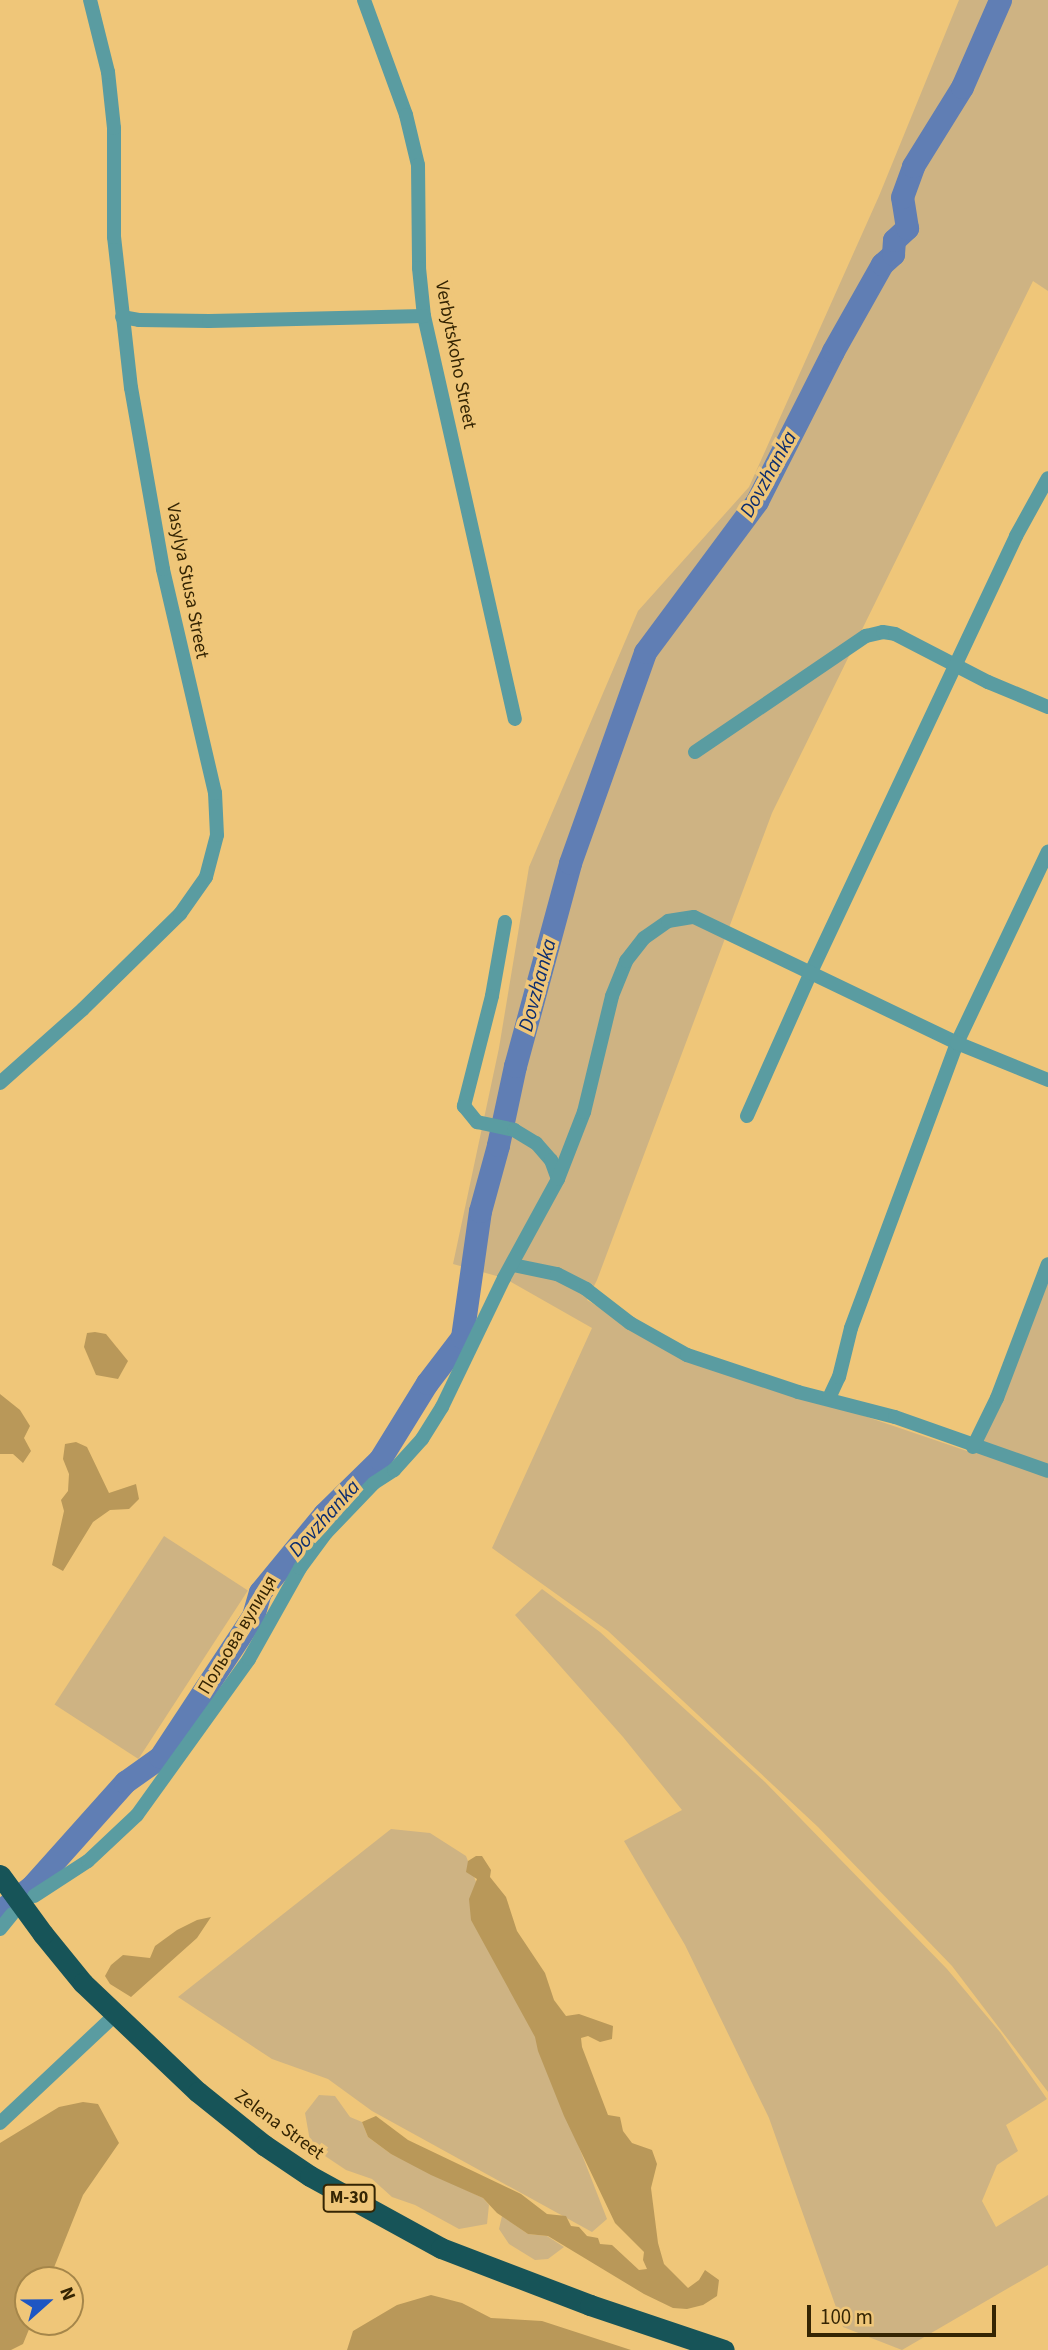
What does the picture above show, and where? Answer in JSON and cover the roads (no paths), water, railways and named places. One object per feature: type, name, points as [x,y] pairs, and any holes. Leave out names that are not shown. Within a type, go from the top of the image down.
[{"type":"highway","name":"Zelena Street","points":[[0,1875],[83,1983],[198,2092],[264,2145],[362,2205],[441,2248],[590,2305],[724,2350]]},
{"type":"street","name":"Vasylya Stusa Street","points":[[0,1083],[83,1009],[180,914],[206,877],[217,835],[215,793],[163,569],[122,317],[114,237],[114,128],[110,83],[90,0]]},
{"type":"street","name":"Verbytskoho Street","points":[[364,0],[406,115],[418,165],[419,268],[424,316],[515,719]]},
{"type":"street","points":[[122,317],[139,320],[209,321],[424,316]]},
{"type":"street","points":[[747,1116],[811,972],[1016,536],[1048,478]]},
{"type":"street","points":[[695,751],[866,636],[883,632],[895,634],[1048,707]]},
{"type":"street","points":[[829,1398],[839,1377],[851,1328],[957,1043],[1048,851]]},
{"type":"street","name":"Польова вулиця","points":[[34,1896],[88,1861],[137,1815],[249,1659],[300,1568],[326,1533],[422,1439],[442,1407],[529,1229],[558,1179],[584,1112],[612,996],[626,961],[644,938],[668,921],[694,917],[957,1043],[1048,1080]]},
{"type":"street","points":[[505,922],[492,996],[464,1106],[477,1122],[514,1129],[536,1143],[551,1160],[558,1179]]},
{"type":"street","points":[[974,1447],[998,1398],[1048,1264]]},
{"type":"street","points":[[513,1265],[557,1274],[586,1289],[630,1323],[687,1355],[785,1388],[895,1417],[1048,1471]]},
{"type":"street","points":[[0,1929],[12,1914]]},
{"type":"street","points":[[0,2123],[115,2015]]},
{"type":"waterway","name":"Dovzhanka","points":[[0,1911],[32,1886],[125,1782],[160,1757],[253,1616],[260,1592],[324,1514],[380,1459],[427,1383],[462,1337],[480,1211],[515,1066],[570,863],[645,652],[757,501],[833,351],[882,264],[893,254],[894,240],[907,228],[902,197],[913,166],[962,87],[1000,0]]}]
